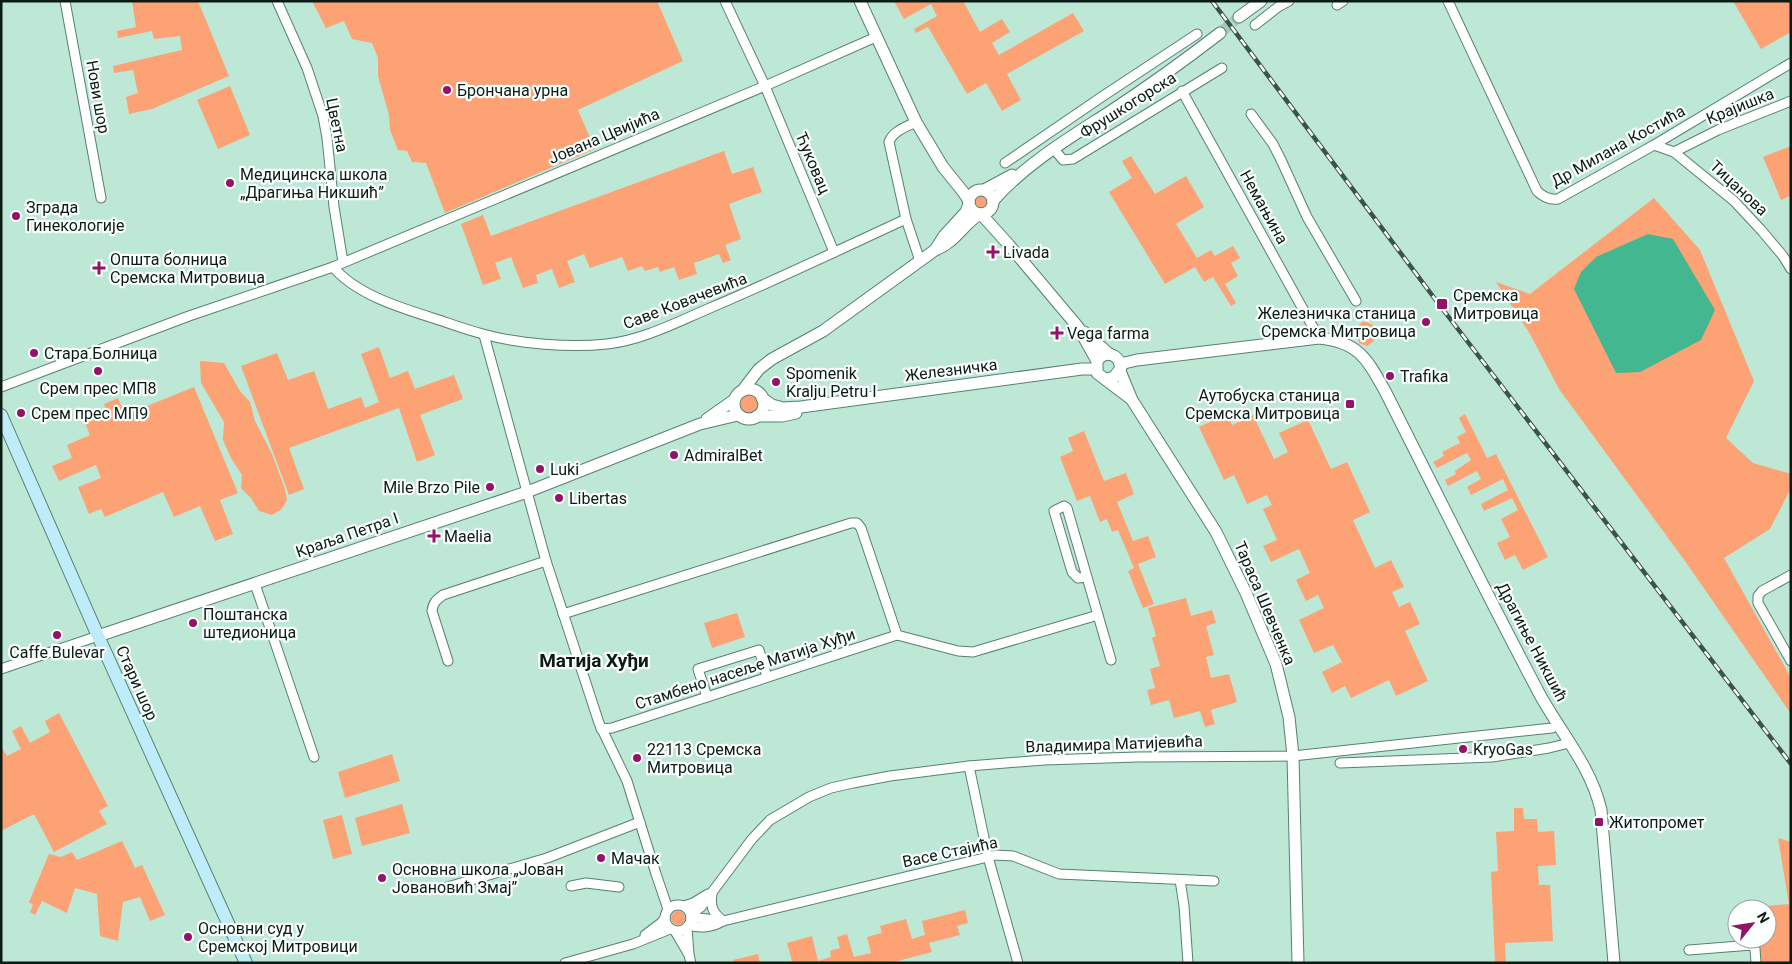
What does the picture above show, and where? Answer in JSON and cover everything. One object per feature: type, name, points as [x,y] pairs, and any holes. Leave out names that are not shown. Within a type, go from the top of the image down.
[{"type":"main road","name":"Стари шор","points":[[1,415],[98,636],[246,963]]},
{"type":"street","name":"Нови шор","points":[[66,1],[102,198]]},
{"type":"street","name":"Цветна","points":[[277,1],[307,68],[323,116],[343,262]]},
{"type":"street","name":"Ћуковац","points":[[725,1],[765,86],[834,252]]},
{"type":"street","points":[[860,1],[916,122],[943,167],[964,193],[972,210],[980,214],[1009,245],[1078,327],[1109,354],[1116,357],[1120,368]]},
{"type":"street","points":[[1239,17],[1261,1]]},
{"type":"street","points":[[1255,25],[1289,1]]},
{"type":"street","name":"Др Милана Костића","points":[[1448,1],[1537,191],[1542,196],[1552,200],[1558,199],[1654,145],[1791,63]]},
{"type":"street","name":"Фрушкогорска","points":[[993,203],[1006,187],[1054,149],[1178,65],[1220,33]]},
{"type":"street","name":"Фрушкогорска","points":[[1005,163],[1197,34]]},
{"type":"street","name":"Јована Цвијића","points":[[1,387],[189,316],[333,267],[765,86],[876,37]]},
{"type":"street","name":"Фрушкогорска","points":[[1054,149],[1063,160],[1073,158],[1222,68]]},
{"type":"street","name":"Немањина","points":[[1182,91],[1319,338]]},
{"type":"street","name":"Фрушкогорска","points":[[1103,96],[1112,110]]},
{"type":"street","name":"Крајишка","points":[[1674,152],[1718,130],[1791,101]]},
{"type":"street","points":[[1251,114],[1273,144],[1307,217],[1356,301]]},
{"type":"street","points":[[916,122],[896,133],[890,138],[889,142],[906,219],[920,261]]},
{"type":"street","name":"Тицанова","points":[[1654,145],[1674,152],[1734,201],[1783,256],[1791,269]]},
{"type":"street","points":[[936,154],[962,180],[990,194],[997,223],[1009,245]]},
{"type":"street","name":"Фрушкогорска","points":[[982,190],[1036,163]]},
{"type":"street","points":[[935,250],[944,236],[966,212],[971,194],[982,190]]},
{"type":"street","points":[[789,350],[764,374],[760,383],[762,410],[757,416],[750,419],[738,415],[734,408],[738,395],[765,364],[789,350],[823,331],[935,250],[943,247],[958,236],[973,218],[988,212],[993,203]]},
{"type":"street","name":"Саве Ковачевића","points":[[333,267],[348,282],[406,310],[484,335],[575,346],[608,344],[639,338],[772,282],[906,219]]},
{"type":"street","points":[[1078,327],[1100,376],[1107,379],[1114,377],[1120,368],[1137,360],[1319,338]]},
{"type":"street","points":[[484,335],[546,561],[601,728],[627,781],[668,909],[662,923],[633,944]]},
{"type":"street","name":"Драгиње Никшић","points":[[1319,338],[1344,342],[1361,354],[1385,391],[1501,619],[1558,725],[1588,772],[1597,792],[1601,810],[1614,963]]},
{"type":"street","points":[[1096,365],[1102,356],[1109,354]]},
{"type":"street","name":"Железничка","points":[[761,396],[772,405],[783,408],[811,406],[887,394],[1082,370],[1096,365]]},
{"type":"street","name":"Тараса Шевченка","points":[[1120,368],[1132,400],[1216,532],[1246,593],[1276,664],[1288,717],[1293,756],[1298,963]]},
{"type":"street","name":"Тараса Шевченка","points":[[1107,379],[1132,400]]},
{"type":"street","points":[[738,395],[750,389],[761,396]]},
{"type":"street","name":"Краља Петра I","points":[[700,424],[722,410],[738,395]]},
{"type":"street","name":"Железничка","points":[[757,416],[782,416],[796,413],[811,406]]},
{"type":"street","name":"Краља Петра I","points":[[1,668],[527,492],[700,424],[738,415]]},
{"type":"street","points":[[1087,577],[1078,578],[1072,572],[1054,511],[1058,508],[1064,506],[1067,508],[1087,577],[1098,615],[1110,660]]},
{"type":"street","points":[[563,614],[851,523],[857,523],[861,528],[897,636],[958,651],[973,652],[1098,615]]},
{"type":"street","points":[[448,661],[432,612],[433,605],[437,599],[443,595],[546,561]]},
{"type":"street","points":[[1791,575],[1762,591],[1758,596],[1758,603],[1791,661]]},
{"type":"street","points":[[255,584],[314,756]]},
{"type":"street","name":"Стамбено насеље Матија Хуђи","points":[[601,728],[612,728],[897,636]]},
{"type":"street","points":[[707,697],[698,669],[759,650],[767,677]]},
{"type":"street","name":"Владимира Матијевића","points":[[689,921],[752,839],[770,820],[810,796],[831,788],[853,783],[890,776],[969,766],[1044,760],[1293,756],[1552,728],[1558,725]]},
{"type":"street","points":[[1340,763],[1492,757],[1569,743]]},
{"type":"street","points":[[969,766],[988,857],[1018,963]]},
{"type":"street","points":[[444,888],[547,858],[640,822]]},
{"type":"street","name":"Васе Стајића","points":[[689,921],[723,921],[1005,854],[1059,874],[1214,881]]},
{"type":"street","points":[[656,874],[681,906],[689,921],[690,959]]},
{"type":"street","points":[[1180,880],[1188,963]]},
{"type":"street","points":[[571,886],[586,883],[618,887]]},
{"type":"street","points":[[712,891],[710,903],[714,914],[723,921]]},
{"type":"street","name":"Владимира Матијевића","points":[[681,906],[693,904],[712,891]]},
{"type":"street","points":[[668,909],[681,906]]},
{"type":"street","points":[[665,918],[667,925],[690,959]]},
{"type":"street","points":[[565,963],[633,944],[672,930],[682,931],[689,921]]},
{"type":"street","points":[[1689,950],[1752,945],[1755,949],[1756,963]]},
{"type":"shaded area","points":[[132,1],[198,1],[229,76],[152,109],[129,114],[126,97],[138,93],[133,70],[114,73],[113,66],[182,50],[180,36],[154,39],[152,31],[118,38],[117,31],[136,27]]},
{"type":"shaded area","points":[[312,1],[657,1],[683,61],[578,110],[595,149],[445,213],[426,163],[412,162],[407,151],[398,150],[390,130],[389,115],[378,76],[378,58],[372,43],[352,39],[344,21],[326,28]]},
{"type":"shaded area","points":[[894,1],[924,1],[925,3],[928,1],[963,1],[980,32],[1002,19],[1010,32],[992,43],[999,55],[1073,13],[1084,31],[1007,74],[1021,100],[1002,111],[986,83],[967,94],[928,27],[916,33],[914,29],[937,16],[931,4],[904,19]]},
{"type":"shaded area","points":[[1733,1],[1791,1],[1791,32],[1761,49]]},
{"type":"shaded area","points":[[230,86],[250,135],[218,149],[197,100]]},
{"type":"shaded area","points":[[1791,146],[1791,199],[1790,196],[1781,200],[1763,157]]},
{"type":"shaded area","points":[[724,151],[732,174],[753,167],[762,192],[729,204],[741,239],[725,245],[731,260],[723,263],[719,254],[694,263],[697,274],[679,280],[674,267],[660,272],[658,267],[645,271],[642,266],[628,271],[622,257],[590,268],[584,254],[567,261],[575,282],[559,288],[552,269],[536,275],[538,283],[523,288],[511,257],[495,263],[501,279],[483,285],[461,224],[483,215],[491,236]]},
{"type":"shaded area","points":[[1131,156],[1155,194],[1186,176],[1204,207],[1176,224],[1197,258],[1211,250],[1215,256],[1233,246],[1240,258],[1231,263],[1238,276],[1225,284],[1236,303],[1231,306],[1213,277],[1204,282],[1195,267],[1165,284],[1109,192],[1132,178],[1122,161]]},
{"type":"shaded area","points":[[978,194],[984,194],[988,201],[984,208],[978,208],[974,204],[974,198]]},
{"type":"shaded area","points":[[1654,198],[1700,250],[1754,381],[1726,438],[1753,463],[1791,474],[1791,488],[1770,529],[1724,558],[1791,678],[1791,714],[1685,561],[1559,389],[1530,334],[1496,282],[1530,294]]},
{"type":"shaded area","points":[[1648,234],[1673,239],[1715,310],[1701,340],[1640,372],[1616,373],[1574,289],[1581,272],[1596,257]]},
{"type":"shaded area","points":[[1362,322],[1373,325],[1377,334],[1374,341],[1367,346],[1359,343],[1356,328]]},
{"type":"shaded area","points":[[379,347],[390,378],[408,371],[415,389],[454,375],[463,399],[420,415],[435,455],[417,462],[399,408],[289,448],[304,489],[289,495],[241,366],[277,353],[288,380],[314,371],[328,409],[361,397],[365,408],[379,402],[361,354]]},
{"type":"shaded area","points":[[200,361],[224,363],[240,391],[250,402],[255,421],[272,454],[285,489],[287,500],[282,509],[272,515],[259,511],[251,498],[241,488],[242,475],[231,458],[223,440],[224,422],[201,383]]},
{"type":"shaded area","points":[[194,387],[238,493],[220,500],[233,534],[215,541],[200,506],[174,517],[163,492],[105,517],[101,509],[89,514],[78,487],[101,478],[96,465],[59,481],[52,466],[72,458],[67,445],[90,435],[81,413],[88,410],[92,419],[107,413],[104,404],[118,398],[125,415]]},
{"type":"shaded area","points":[[749,394],[756,397],[759,404],[756,411],[749,414],[742,411],[739,404],[742,397]]},
{"type":"shaded area","points":[[1227,414],[1232,425],[1253,415],[1274,459],[1288,452],[1279,433],[1308,420],[1331,469],[1347,462],[1370,512],[1353,520],[1375,568],[1391,560],[1404,587],[1392,592],[1399,607],[1410,602],[1420,624],[1405,631],[1428,681],[1396,696],[1389,680],[1351,698],[1345,686],[1332,693],[1322,672],[1342,662],[1333,645],[1314,653],[1299,620],[1324,608],[1318,595],[1306,601],[1296,580],[1310,573],[1299,549],[1271,562],[1263,546],[1277,540],[1263,509],[1272,505],[1267,495],[1247,504],[1234,475],[1224,480],[1199,427]]},
{"type":"shaded area","points":[[1465,414],[1487,458],[1496,454],[1548,557],[1523,570],[1515,555],[1505,560],[1497,543],[1510,537],[1501,519],[1518,510],[1512,498],[1484,511],[1481,504],[1508,490],[1503,479],[1471,495],[1467,487],[1481,479],[1477,471],[1448,486],[1445,480],[1456,474],[1455,471],[1471,460],[1467,453],[1437,468],[1433,462],[1444,456],[1442,452],[1460,443],[1457,437],[1466,432],[1459,418]]},
{"type":"shaded area","points":[[1084,431],[1104,481],[1126,473],[1134,494],[1117,502],[1133,541],[1148,536],[1156,557],[1138,564],[1154,604],[1143,608],[1128,571],[1134,568],[1118,530],[1112,532],[1107,519],[1100,522],[1090,496],[1077,501],[1060,457],[1073,451],[1068,438]]},
{"type":"shaded area","points":[[1186,598],[1191,616],[1212,610],[1216,623],[1206,626],[1214,655],[1206,657],[1211,678],[1229,674],[1237,702],[1211,710],[1215,724],[1205,727],[1200,711],[1174,718],[1169,700],[1151,705],[1147,690],[1155,688],[1150,669],[1160,666],[1152,638],[1156,636],[1148,608]]},
{"type":"shaded area","points":[[737,613],[745,637],[712,648],[704,623]]},
{"type":"shaded area","points":[[59,713],[108,806],[99,811],[107,824],[54,852],[34,814],[1,831],[1,746],[7,756],[21,749],[12,731],[21,726],[30,743],[50,732],[45,721]]},
{"type":"shaded area","points":[[392,754],[400,781],[345,798],[338,772]]},
{"type":"shaded area","points":[[402,804],[410,833],[362,846],[355,818]]},
{"type":"shaded area","points":[[1514,808],[1523,808],[1524,819],[1537,819],[1538,832],[1554,831],[1556,865],[1538,866],[1539,885],[1550,885],[1553,941],[1505,943],[1506,963],[1495,963],[1491,872],[1498,871],[1496,832],[1514,831]]},
{"type":"shaded area","points":[[342,815],[352,854],[333,859],[323,820]]},
{"type":"shaded area","points":[[1778,838],[1791,842],[1791,963],[1759,963],[1758,949],[1777,949],[1777,905],[1789,904]]},
{"type":"shaded area","points":[[122,841],[135,868],[142,865],[165,915],[150,921],[140,897],[123,902],[118,941],[100,936],[97,894],[75,888],[67,913],[42,901],[35,915],[30,912],[33,905],[29,902],[49,854],[61,857],[72,852],[77,860]]},
{"type":"shaded area","points":[[965,910],[968,923],[957,926],[960,935],[929,943],[932,952],[890,963],[788,963],[792,961],[787,943],[812,936],[818,961],[831,957],[830,951],[840,948],[837,937],[847,934],[854,957],[871,953],[867,937],[882,933],[880,926],[906,919],[912,939],[925,935],[922,921]]},
{"type":"shaded area","points":[[675,911],[681,911],[685,918],[681,925],[675,925],[671,921],[671,915]]},
{"type":"shaded area","points":[[758,954],[760,963],[734,963],[733,960]]},
{"type":"tunnel","points":[[1220,33],[1239,17]]},
{"type":"railway","points":[[1212,1],[1438,303],[1791,764]]},
{"type":"place","name":"Брончана урна","points":[[447,90]]},
{"type":"place","name":"Медицинска школа „Драгиња Никшић”","points":[[230,183]]},
{"type":"place","name":"Зграда Гинекологије","points":[[16,216]]},
{"type":"place","name":"Livada","points":[[993,252]]},
{"type":"place","name":"Општа болница Сремска Митровица","points":[[99,268]]},
{"type":"place","name":"Сремска Митровица","points":[[1442,304]]},
{"type":"place","name":"Железничка станица Сремска Митровица","points":[[1426,322]]},
{"type":"place","name":"Vega farma","points":[[1057,333]]},
{"type":"place","name":"Стара Болница","points":[[34,353]]},
{"type":"place","name":"Срем прес МП8","points":[[98,371]]},
{"type":"place","name":"Trafika","points":[[1390,376]]},
{"type":"place","name":"Spomenik Kralju Petru I","points":[[776,382]]},
{"type":"place","name":"Аутобуска станица Сремска Митровица","points":[[1350,404]]},
{"type":"place","name":"Срем прес МП9","points":[[21,413]]},
{"type":"place","name":"AdmiralBet","points":[[674,455]]},
{"type":"place","name":"Luki","points":[[540,469]]},
{"type":"place","name":"Mile Brzo Pile","points":[[490,487]]},
{"type":"place","name":"Libertas","points":[[559,498]]},
{"type":"place","name":"Maelia","points":[[434,536]]},
{"type":"place","name":"Поштанска штедионица","points":[[193,623]]},
{"type":"place","name":"Caffe Bulevar","points":[[57,635]]},
{"type":"place","name":"KryoGas","points":[[1463,749]]},
{"type":"place","name":"22113 Сремска Митровица","points":[[637,758]]},
{"type":"place","name":"Житопромет","points":[[1599,822]]},
{"type":"place","name":"Мачак","points":[[601,858]]},
{"type":"place","name":"Основна школа „Јован Јовановић Змај”","points":[[382,878]]},
{"type":"place","name":"Основни суд у Сремској Митровици","points":[[188,937]]},
{"type":"district","name":"Матија Хуђи","points":[[594,660]]}]
